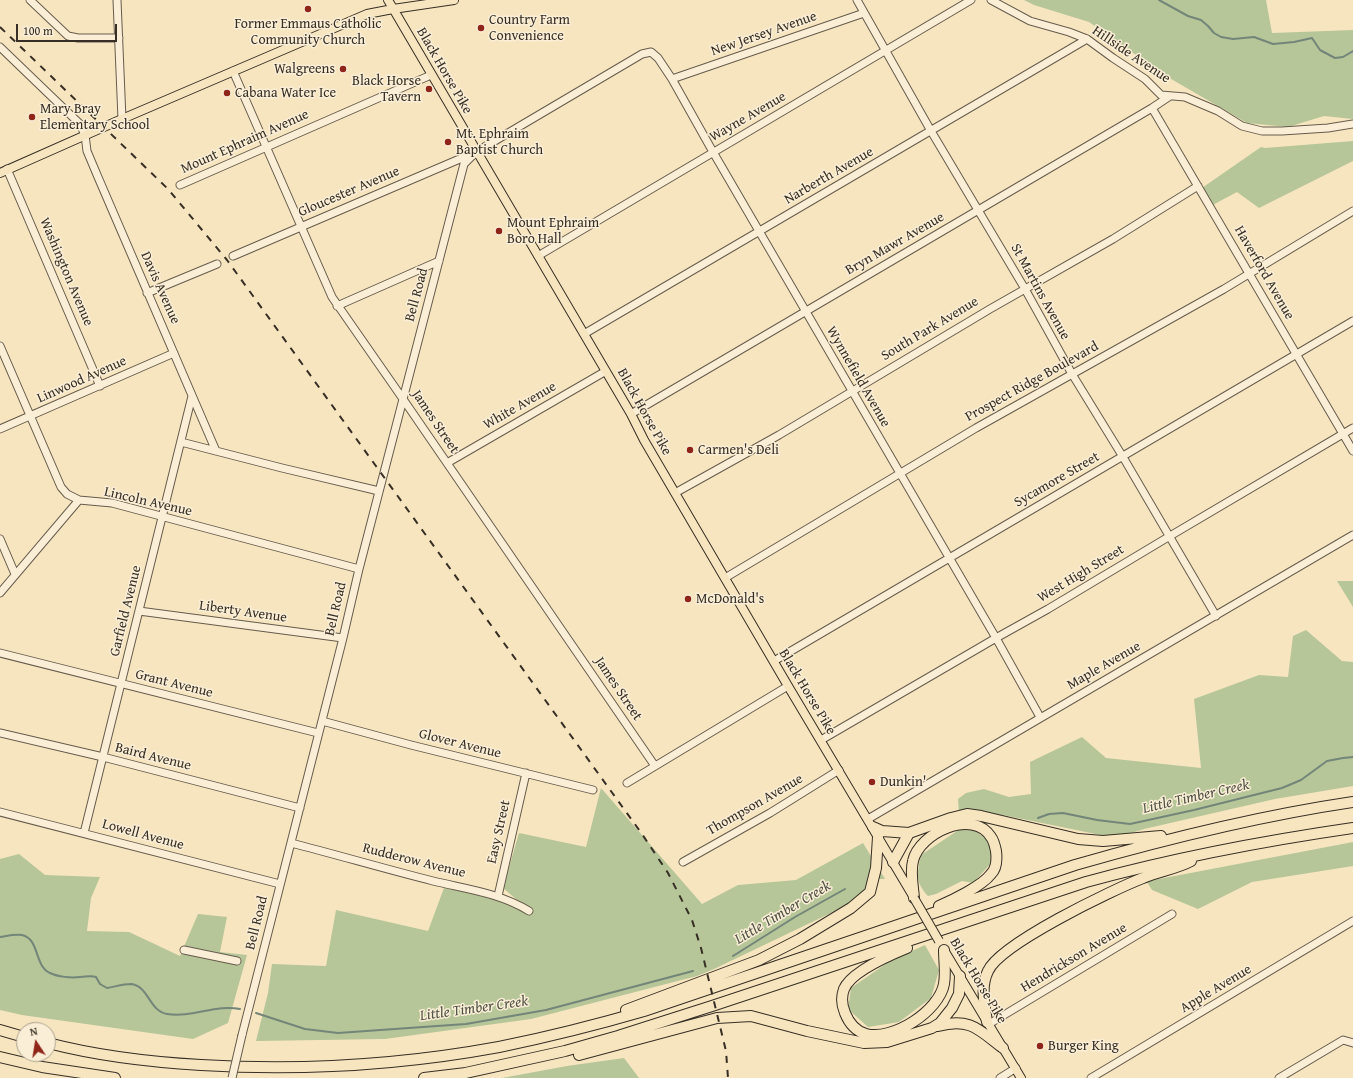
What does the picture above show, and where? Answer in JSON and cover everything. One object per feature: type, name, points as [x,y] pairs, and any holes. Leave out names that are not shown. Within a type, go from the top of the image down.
[{"type":"highway","points":[[56,1045],[102,1055],[185,1064],[255,1067],[324,1066],[384,1062],[439,1056],[500,1046],[571,1031],[644,1011],[1075,865],[1186,834],[1271,815],[1353,802]]},
{"type":"highway","points":[[870,823],[882,831],[909,833],[967,814],[1078,839],[1102,841],[1186,834]]},
{"type":"highway","points":[[898,926],[947,903],[981,884],[991,875],[997,858],[994,842],[991,836],[982,828],[966,824],[953,825],[936,833],[920,847],[913,861],[914,898]]},
{"type":"highway","points":[[461,1074],[565,1051],[612,1038],[1086,882],[1133,869],[1205,853],[1353,828]]},
{"type":"highway","points":[[893,862],[909,833]]},
{"type":"highway","points":[[571,1031],[758,960],[800,939],[851,908],[870,892],[876,868],[878,837]]},
{"type":"highway","points":[[988,1023],[984,994],[984,981],[988,970],[996,960],[1016,944],[1087,903],[1143,878],[1183,865],[1205,853]]},
{"type":"highway","points":[[944,950],[944,984],[938,998],[924,1015],[910,1024],[891,1032],[877,1035],[865,1034],[854,1028],[847,1020],[843,1008],[842,997],[844,989],[848,983],[857,975],[870,966],[893,954],[978,918]]},
{"type":"highway","points":[[926,1030],[940,1023],[952,1008],[959,994],[960,976]]},
{"type":"highway","points":[[424,1078],[537,1064],[578,1055],[717,1018],[740,1016],[763,1018],[807,1031],[864,1044],[887,1042],[951,1023],[962,1022],[982,1032],[1004,1048]]},
{"type":"highway","points":[[0,1030],[16,1035]]},
{"type":"highway","points":[[0,1057],[42,1067],[115,1078]]},
{"type":"main road","name":"Black Horse Pike","points":[[388,0],[606,371],[644,440],[788,686],[1021,1078]]},
{"type":"main road","points":[[4,171],[367,14],[454,0]]},
{"type":"street","points":[[30,0],[68,36],[78,38],[119,38]]},
{"type":"street","points":[[117,0],[122,119]]},
{"type":"street","name":"St Martins Avenue","points":[[857,0],[931,131],[1025,289],[1072,374],[1123,456],[1216,616]]},
{"type":"street","name":"Wayne Avenue","points":[[538,256],[971,0]]},
{"type":"street","name":"Hillside Avenue","points":[[991,0],[1030,21],[1069,32],[1087,39],[1113,58],[1145,78],[1161,95],[1185,97],[1218,111],[1242,126],[1262,131],[1282,131],[1328,128],[1353,124]]},
{"type":"street","name":"New Jersey Avenue","points":[[672,79],[864,13]]},
{"type":"street","name":"Narberth Avenue","points":[[584,334],[1087,39]]},
{"type":"street","points":[[0,47],[80,124],[86,135]]},
{"type":"street","name":"Wynnefield Avenue","points":[[476,152],[642,54],[651,52],[658,58],[672,79],[712,152],[950,558],[1040,717]]},
{"type":"street","name":"James Street","points":[[233,71],[332,298],[655,766]]},
{"type":"street","name":"Mount Ephraim Avenue","points":[[180,185],[431,75]]},
{"type":"street","name":"Bryn Mawr Avenue","points":[[631,414],[1170,96]]},
{"type":"street","name":"Haverford Avenue","points":[[1152,108],[1353,451]]},
{"type":"street","name":"Davis Avenue","points":[[86,135],[86,151],[216,451]]},
{"type":"street","name":"Gloucester Avenue","points":[[233,256],[476,152]]},
{"type":"street","name":"Bell Road","points":[[232,1078],[359,569],[464,164],[476,152]]},
{"type":"street","name":"Washington Avenue","points":[[4,171],[100,386]]},
{"type":"street","name":"South Park Avenue","points":[[675,493],[779,436],[1025,289],[1113,239],[1198,186]]},
{"type":"street","name":"Prospect Ridge Boulevard","points":[[725,578],[976,428],[1249,273],[1353,211]]},
{"type":"street","points":[[337,306],[439,261]]},
{"type":"street","points":[[147,293],[217,264]]},
{"type":"street","name":"Sycamore Street","points":[[774,661],[1353,322]]},
{"type":"street","name":"Lincoln Avenue","points":[[0,346],[61,487],[67,494],[79,500],[112,503],[163,518],[359,569]]},
{"type":"street","name":"Linwood Avenue","points":[[0,429],[174,353]]},
{"type":"street","name":"White Avenue","points":[[447,463],[606,371]]},
{"type":"street","name":"Garfield Avenue","points":[[84,833],[192,396]]},
{"type":"street","name":"West High Street","points":[[821,740],[996,638],[1048,610],[1353,428]]},
{"type":"street","points":[[181,442],[379,491]]},
{"type":"street","points":[[0,593],[79,500]]},
{"type":"street","name":"Maple Avenue","points":[[870,823],[1040,717],[1353,535]]},
{"type":"street","points":[[0,539],[16,574]]},
{"type":"street","name":"Liberty Avenue","points":[[140,611],[343,638]]},
{"type":"street","name":"Grant Avenue","points":[[0,653],[318,733]]},
{"type":"street","points":[[627,782],[788,686]]},
{"type":"street","name":"Glover Avenue","points":[[322,721],[411,745],[593,790]]},
{"type":"street","name":"Baird Avenue","points":[[0,734],[300,808]]},
{"type":"street","name":"Thompson Avenue","points":[[683,862],[770,813],[839,770]]},
{"type":"street","name":"Easy Street","points":[[498,896],[526,773]]},
{"type":"street","name":"Lowell Avenue","points":[[0,812],[280,884]]},
{"type":"street","name":"Rudderow Avenue","points":[[291,843],[434,881],[498,896],[516,902],[529,911]]},
{"type":"street","name":"Hendrickson Avenue","points":[[988,1023],[1172,914]]},
{"type":"street","name":"Apple Avenue","points":[[1091,1078],[1353,921]]},
{"type":"street","points":[[184,950],[237,961]]},
{"type":"street","points":[[1279,1078],[1343,1040],[1353,1043]]},
{"type":"street","points":[[1000,1078],[1016,1068]]},
{"type":"green space","points":[[1024,0],[1266,0],[1272,33],[1353,30],[1353,119],[1324,116],[1288,127],[1247,123],[1166,76],[1089,22],[1034,5]]},
{"type":"green space","points":[[1353,141],[1353,161],[1259,208],[1237,192],[1209,207],[1199,190],[1261,147],[1265,148]]},
{"type":"green space","points":[[1337,581],[1353,581],[1353,607]]},
{"type":"green space","points":[[1306,630],[1342,661],[1353,662],[1353,786],[1275,799],[1144,829],[1115,838],[1003,815],[975,831],[990,841],[995,859],[973,883],[962,881],[936,894],[928,896],[924,891],[918,877],[921,855],[960,829],[958,799],[966,793],[984,789],[1009,797],[1031,794],[1030,762],[1082,737],[1106,758],[1201,768],[1194,699],[1259,675],[1288,677],[1293,636]]},
{"type":"green space","points":[[601,788],[702,904],[738,885],[796,880],[863,843],[885,879],[873,879],[858,900],[697,976],[531,1019],[385,1039],[256,1041],[268,993],[272,964],[326,966],[336,910],[428,931],[444,888],[522,904],[503,888],[519,833],[586,847]]},
{"type":"green space","points":[[1353,842],[1353,866],[1252,882],[1198,909],[1152,890],[1147,882],[1159,879]]},
{"type":"green space","points":[[19,854],[45,875],[100,877],[91,898],[87,931],[129,932],[180,956],[198,914],[227,917],[220,952],[247,955],[228,1023],[193,1039],[22,1015],[0,1010],[0,859]]},
{"type":"green space","points":[[925,945],[939,970],[931,998],[899,1022],[868,1027],[848,1009],[851,988],[890,961]]},
{"type":"green space","points":[[624,1058],[639,1078],[502,1078],[567,1066]]},
{"type":"waterway","points":[[1159,0],[1188,16],[1201,20],[1214,33],[1221,37],[1233,39],[1254,37],[1273,44],[1294,42],[1312,38],[1320,50],[1335,58],[1343,57],[1353,51]]},
{"type":"waterway","name":"Little Timber Creek","points":[[1038,818],[1049,814],[1063,813],[1097,820],[1130,824],[1282,788],[1301,780],[1327,761],[1353,757]]},
{"type":"waterway","name":"Little Timber Creek","points":[[733,956],[795,917],[845,889]]},
{"type":"waterway","name":"Little Timber Creek","points":[[0,937],[11,935],[22,935],[28,937],[35,947],[41,965],[50,973],[69,977],[94,976],[100,984],[107,988],[128,984],[137,986],[142,989],[156,1008],[167,1014],[186,1014],[222,1008],[240,1009]]},
{"type":"waterway","name":"Little Timber Creek","points":[[256,1013],[305,1029],[338,1033],[466,1024],[546,1010],[693,971]]},
{"type":"railway","points":[[0,27],[168,189],[227,260],[642,834],[668,873],[692,920],[701,948],[726,1051],[728,1078]]},
{"type":"place","name":"Former Emmaus Catholic Community Church","points":[[308,9]]},
{"type":"place","name":"Country Farm Convenience","points":[[481,28]]},
{"type":"place","name":"Walgreens","points":[[343,69]]},
{"type":"place","name":"Black Horse Tavern","points":[[429,89]]},
{"type":"place","name":"Cabana Water Ice","points":[[227,93]]},
{"type":"place","name":"Mary Bray Elementary School","points":[[32,117]]},
{"type":"place","name":"Mt. Ephraim Baptist Church","points":[[448,142]]},
{"type":"place","name":"Mount Ephraim Boro Hall","points":[[499,231]]},
{"type":"place","name":"Carmen's Deli","points":[[690,450]]},
{"type":"place","name":"McDonald's","points":[[688,599]]},
{"type":"place","name":"Dunkin'","points":[[872,782]]},
{"type":"place","name":"Burger King","points":[[1040,1046]]}]
